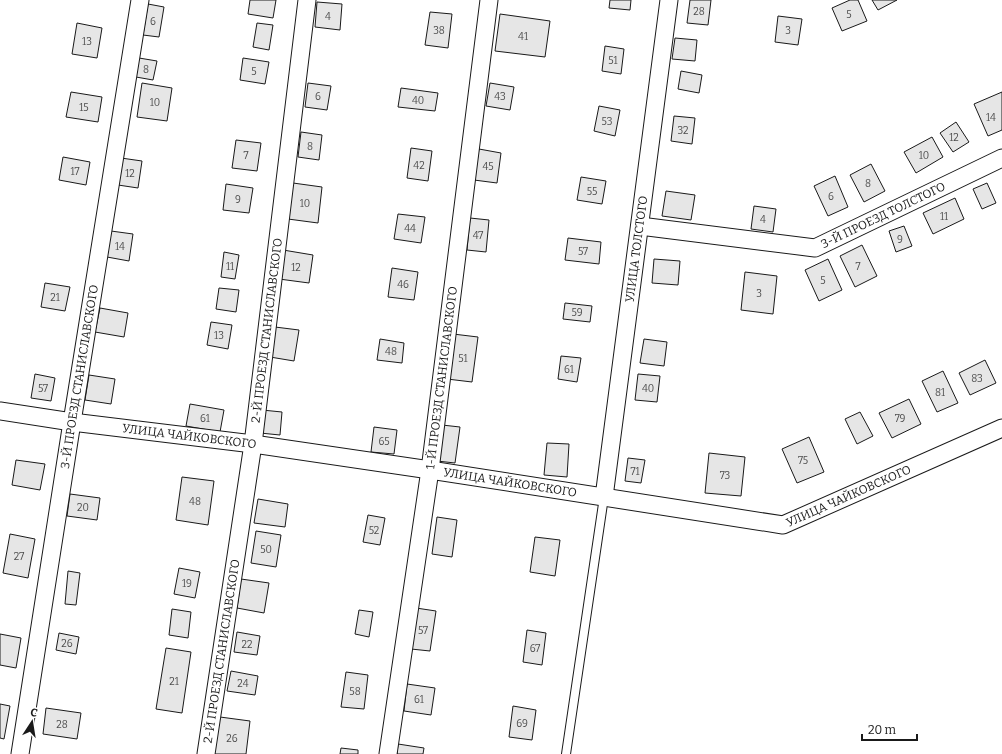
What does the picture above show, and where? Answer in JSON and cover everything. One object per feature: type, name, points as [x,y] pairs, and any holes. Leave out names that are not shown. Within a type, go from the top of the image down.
[{"type":"street","name":"3-Й ПРОЕЗД СТАНИСЛАВСКОГО","points":[[20,754],[140,0]]},
{"type":"street","name":"2-Й ПРОЕЗД СТАНИСЛАВСКОГО","points":[[206,754],[252,444],[307,0]]},
{"type":"street","name":"1-Й ПРОЕЗД СТАНИСЛАВСКОГО","points":[[388,754],[430,470],[489,0]]},
{"type":"street","name":"УЛИЦА ТОЛСТОГО","points":[[604,497],[669,0]]},
{"type":"street","name":"3-Й ПРОЕЗД ТОЛСТОГО","points":[[640,226],[815,248],[1002,158]]},
{"type":"street","name":"УЛИЦА ЧАЙКОВСКОГО","points":[[0,411],[72,422],[252,444],[783,525],[1002,428]]},
{"type":"lane","points":[[566,754],[604,497]]},
{"type":"building","points":[[250,0],[276,0],[273,18],[248,14]]},
{"type":"building","points":[[610,0],[631,0],[630,10],[609,8]]},
{"type":"building","points":[[690,0],[711,0],[708,25],[687,23]]},
{"type":"building","points":[[850,0],[858,0],[867,21],[842,31],[832,8]]},
{"type":"building","points":[[872,0],[897,0],[878,10]]},
{"type":"building","points":[[317,2],[342,4],[340,30],[315,27]]},
{"type":"building","points":[[148,4],[164,7],[159,37],[143,35]]},
{"type":"building","points":[[430,12],[452,14],[448,48],[425,45]]},
{"type":"building","points":[[500,14],[550,21],[545,57],[495,51]]},
{"type":"building","points":[[778,16],[802,19],[798,45],[775,42]]},
{"type":"building","points":[[77,23],[102,28],[97,58],[72,54]]},
{"type":"building","points":[[257,23],[273,25],[269,50],[253,47]]},
{"type":"building","points":[[675,38],[697,40],[695,61],[672,59]]},
{"type":"building","points":[[605,46],[624,49],[621,74],[602,71]]},
{"type":"building","points":[[139,58],[157,61],[153,80],[136,77]]},
{"type":"building","points":[[243,58],[269,62],[265,84],[240,80]]},
{"type":"building","points":[[681,71],[702,75],[699,93],[678,89]]},
{"type":"building","points":[[142,83],[172,88],[167,121],[137,117]]},
{"type":"building","points":[[308,83],[331,86],[327,110],[305,107]]},
{"type":"building","points":[[490,83],[514,87],[510,110],[486,106]]},
{"type":"building","points":[[401,88],[438,93],[435,111],[398,107]]},
{"type":"building","points":[[71,92],[102,97],[98,122],[66,117]]},
{"type":"building","points":[[1002,92],[1002,130],[988,136],[974,104]]},
{"type":"building","points":[[599,106],[620,110],[615,136],[594,131]]},
{"type":"building","points":[[674,116],[695,118],[692,144],[671,141]]},
{"type":"building","points":[[956,122],[969,142],[953,152],[940,133]]},
{"type":"building","points":[[301,132],[322,135],[319,160],[298,157]]},
{"type":"building","points":[[932,137],[943,157],[916,173],[904,152]]},
{"type":"building","points":[[236,140],[261,143],[257,171],[232,168]]},
{"type":"building","points":[[411,148],[432,151],[428,181],[407,178]]},
{"type":"building","points":[[479,149],[501,153],[497,183],[474,180]]},
{"type":"building","points":[[63,157],[90,162],[86,185],[59,180]]},
{"type":"building","points":[[121,158],[142,161],[138,188],[118,185]]},
{"type":"building","points":[[871,164],[885,191],[864,202],[850,175]]},
{"type":"building","points":[[835,176],[848,207],[828,216],[814,186]]},
{"type":"building","points":[[581,177],[606,181],[602,204],[577,200]]},
{"type":"building","points":[[293,183],[322,187],[318,223],[288,219]]},
{"type":"building","points":[[987,183],[996,203],[982,209],[973,189]]},
{"type":"building","points":[[226,184],[253,188],[249,213],[223,210]]},
{"type":"building","points":[[666,191],[695,195],[691,220],[662,216]]},
{"type":"building","points":[[955,198],[964,219],[933,234],[923,213]]},
{"type":"building","points":[[754,206],[776,209],[773,232],[751,229]]},
{"type":"building","points":[[398,214],[425,217],[421,243],[394,239]]},
{"type":"building","points":[[470,218],[489,220],[486,252],[467,250]]},
{"type":"building","points":[[904,226],[912,246],[896,252],[889,231]]},
{"type":"building","points":[[111,231],[133,234],[129,261],[107,257]]},
{"type":"building","points":[[568,238],[601,242],[599,264],[565,260]]},
{"type":"building","points":[[862,245],[877,276],[855,287],[840,256]]},
{"type":"building","points":[[283,250],[313,255],[309,283],[279,279]]},
{"type":"building","points":[[224,252],[239,255],[235,279],[221,277]]},
{"type":"building","points":[[654,259],[680,261],[678,285],[652,283]]},
{"type":"building","points":[[828,259],[842,290],[819,301],[805,270]]},
{"type":"building","points":[[392,268],[418,272],[414,300],[388,297]]},
{"type":"building","points":[[745,272],[777,276],[773,314],[741,310]]},
{"type":"building","points":[[45,283],[70,287],[65,311],[41,307]]},
{"type":"building","points":[[219,288],[239,290],[236,312],[216,309]]},
{"type":"building","points":[[565,303],[592,306],[590,322],[563,319]]},
{"type":"building","points":[[100,308],[128,313],[124,337],[95,332]]},
{"type":"building","points":[[211,322],[232,325],[228,349],[207,345]]},
{"type":"building","points":[[275,327],[299,330],[294,361],[270,357]]},
{"type":"building","points":[[453,334],[478,337],[472,382],[447,379]]},
{"type":"building","points":[[380,339],[404,343],[402,363],[377,360]]},
{"type":"building","points":[[644,339],[667,342],[664,366],[640,363]]},
{"type":"building","points":[[561,356],[581,358],[577,382],[558,379]]},
{"type":"building","points":[[985,360],[996,383],[970,395],[959,373]]},
{"type":"building","points":[[943,371],[958,403],[937,412],[922,381]]},
{"type":"building","points":[[35,374],[55,378],[51,401],[31,398]]},
{"type":"building","points":[[638,374],[660,376],[657,402],[635,400]]},
{"type":"building","points":[[89,375],[115,379],[111,404],[85,400]]},
{"type":"building","points":[[909,399],[921,424],[892,438],[879,413]]},
{"type":"building","points":[[190,404],[224,410],[220,432],[186,426]]},
{"type":"building","points":[[262,410],[282,412],[280,435],[260,433]]},
{"type":"building","points":[[860,412],[873,436],[857,444],[845,419]]},
{"type":"building","points":[[442,425],[460,427],[455,463],[437,461]]},
{"type":"building","points":[[374,427],[397,430],[394,454],[371,452]]},
{"type":"building","points":[[809,437],[824,472],[797,483],[782,449]]},
{"type":"building","points":[[547,443],[569,444],[567,477],[544,475]]},
{"type":"building","points":[[709,453],[745,457],[741,496],[705,493]]},
{"type":"building","points":[[628,458],[645,460],[641,483],[625,481]]},
{"type":"building","points":[[16,460],[45,464],[40,490],[12,485]]},
{"type":"building","points":[[182,477],[214,481],[208,525],[176,520]]},
{"type":"building","points":[[70,494],[100,498],[97,520],[67,516]]},
{"type":"building","points":[[258,499],[288,504],[285,527],[254,523]]},
{"type":"building","points":[[368,515],[385,518],[380,545],[363,542]]},
{"type":"building","points":[[437,517],[457,520],[452,557],[432,554]]},
{"type":"building","points":[[256,531],[281,535],[276,567],[251,563]]},
{"type":"building","points":[[10,534],[35,539],[28,578],[3,573]]},
{"type":"building","points":[[535,537],[560,540],[555,576],[530,572]]},
{"type":"building","points":[[179,568],[200,572],[195,598],[174,594]]},
{"type":"building","points":[[68,571],[80,573],[76,605],[65,604]]},
{"type":"building","points":[[241,579],[269,583],[264,613],[237,608]]},
{"type":"building","points":[[416,608],[436,611],[430,651],[411,649]]},
{"type":"building","points":[[172,609],[191,612],[188,638],[169,635]]},
{"type":"building","points":[[359,610],[373,612],[369,637],[355,634]]},
{"type":"building","points":[[527,630],[546,633],[542,665],[523,662]]},
{"type":"building","points":[[237,632],[260,636],[257,655],[234,652]]},
{"type":"building","points":[[59,633],[79,637],[76,654],[56,650]]},
{"type":"building","points":[[0,634],[21,638],[16,668],[0,665]]},
{"type":"building","points":[[166,648],[191,652],[182,713],[156,709]]},
{"type":"building","points":[[231,671],[258,676],[255,695],[227,691]]},
{"type":"building","points":[[346,672],[368,675],[364,709],[341,707]]},
{"type":"building","points":[[407,684],[435,688],[431,715],[404,711]]},
{"type":"building","points":[[0,704],[10,706],[4,739],[0,738]]},
{"type":"building","points":[[513,706],[536,710],[532,740],[509,737]]},
{"type":"building","points":[[46,708],[81,713],[77,739],[43,734]]},
{"type":"building","points":[[220,717],[250,721],[246,754],[214,754]]},
{"type":"building","points":[[398,744],[424,748],[423,754],[397,754]]},
{"type":"building","points":[[341,748],[358,750],[358,754],[340,754]]}]
